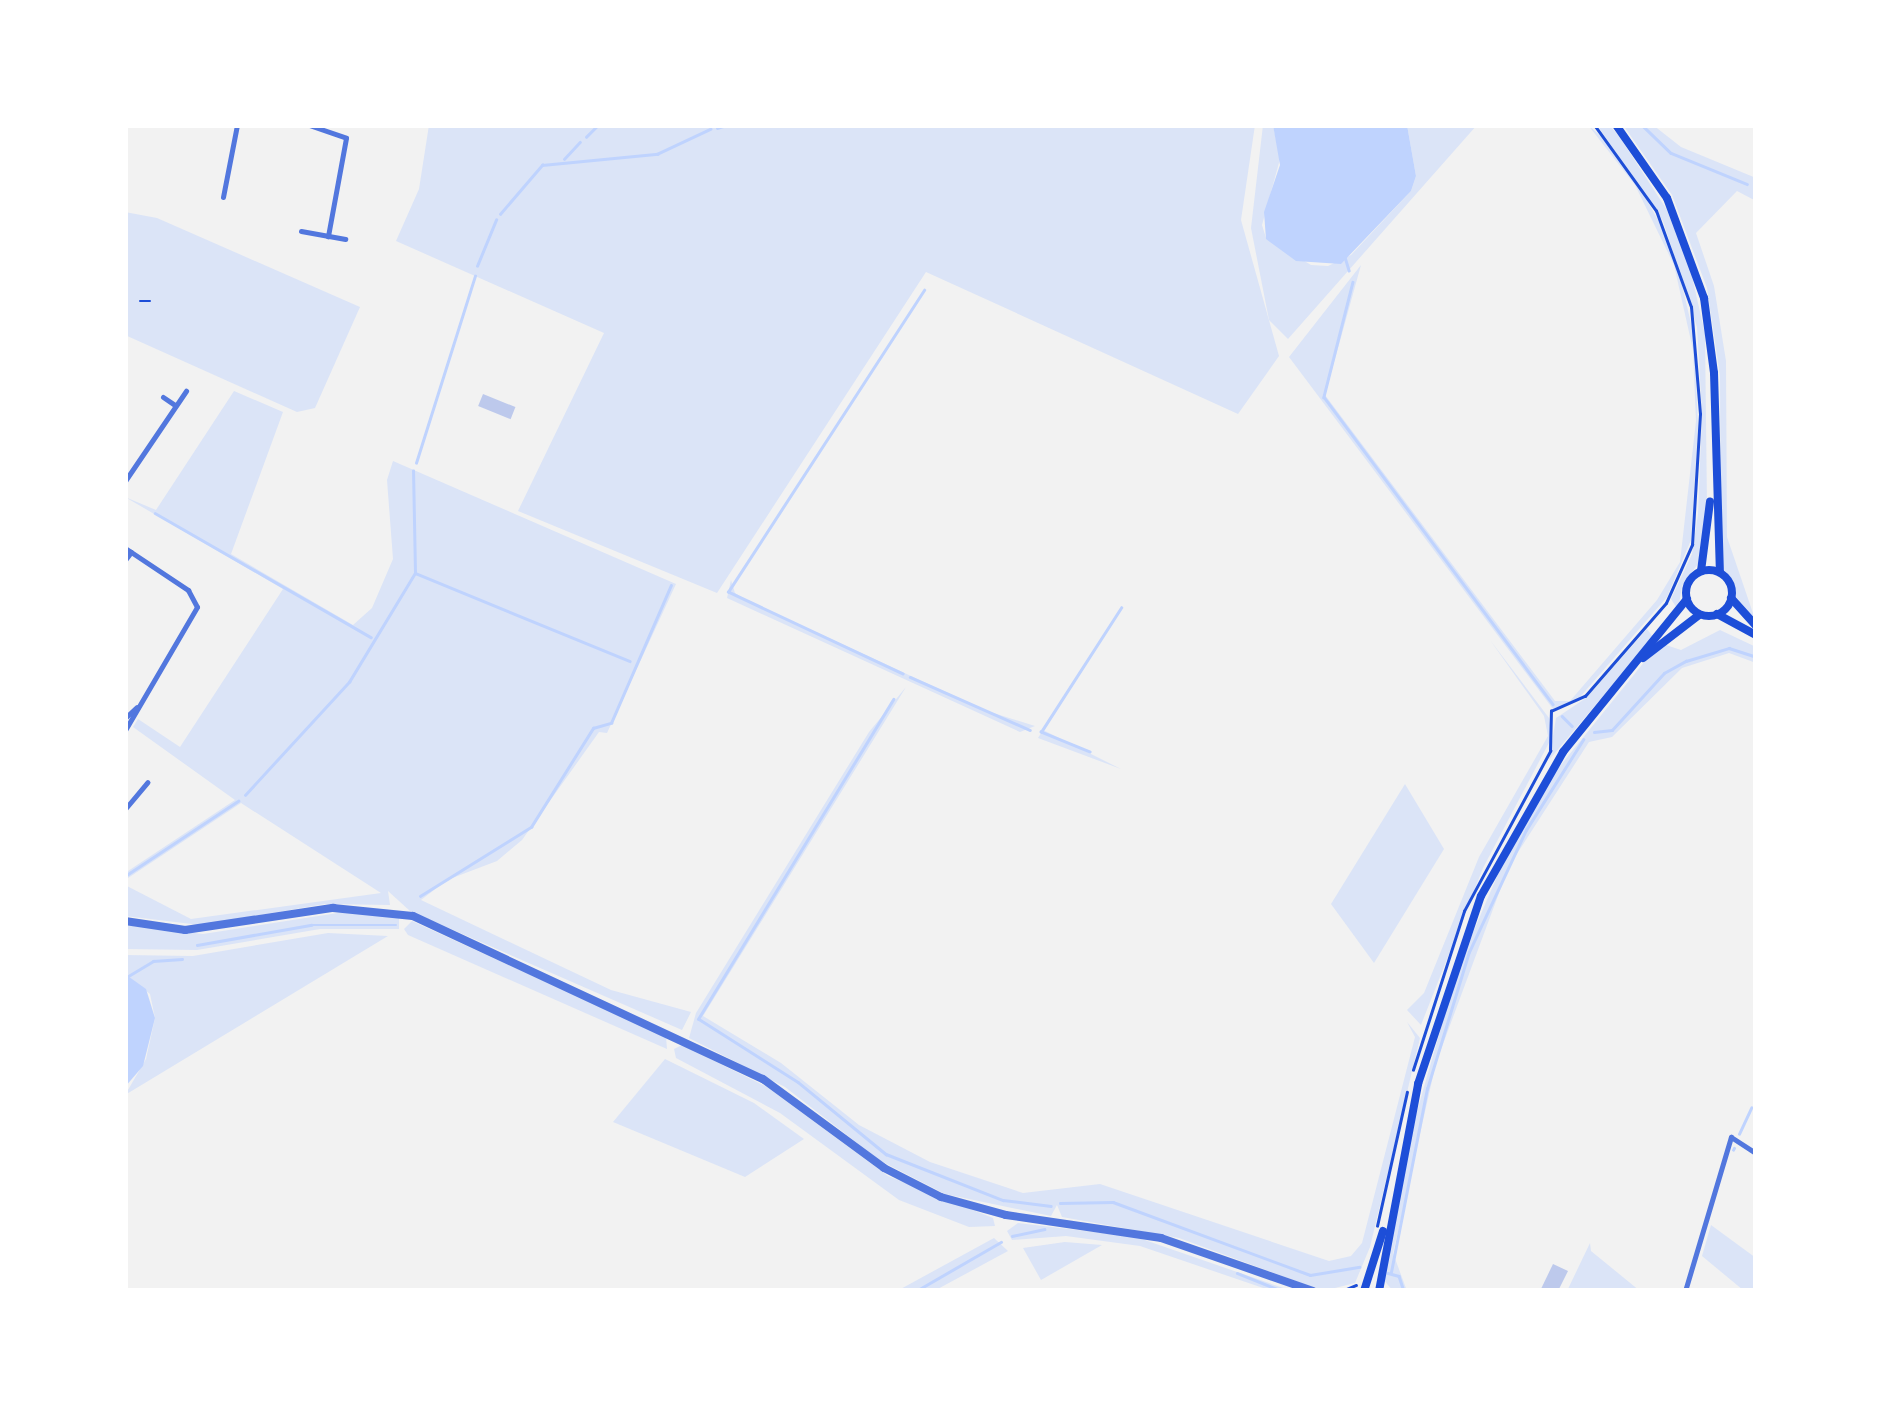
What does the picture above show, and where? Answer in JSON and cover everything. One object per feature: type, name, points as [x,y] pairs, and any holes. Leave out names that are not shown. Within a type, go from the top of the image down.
[{"type":"main road","points":[[1616,125],[1666,198],[1697,271],[1714,361],[1714,478],[1720,572],[1731,598],[1756,626]]},
{"type":"main road","points":[[1364,1291],[1391,1202],[1435,1024],[1486,886],[1548,773],[1687,599],[1688,582],[1701,571],[1714,478]]},
{"type":"main road","points":[[1701,571],[1720,572]]},
{"type":"main road","points":[[1717,614],[1731,598]]},
{"type":"main road","points":[[1687,599],[1700,614]]},
{"type":"main road","points":[[1632,667],[1700,614],[1717,614],[1756,634]]},
{"type":"main road","points":[[1379,1291],[1391,1202]]},
{"type":"street","points":[[223,197],[237,125]]},
{"type":"street","points":[[309,125],[346,138],[328,236]]},
{"type":"street","points":[[301,231],[345,239]]},
{"type":"street","points":[[125,481],[186,390]]},
{"type":"street","points":[[164,398],[175,405]]},
{"type":"street","points":[[125,560],[128,550],[188,590],[197,607],[125,730]]},
{"type":"street","points":[[125,718],[139,705]]},
{"type":"street","points":[[125,809],[148,782]]},
{"type":"street","points":[[125,921],[185,930],[333,908],[413,916],[763,1079],[884,1168],[941,1198],[1006,1216],[1145,1234],[1312,1291]]},
{"type":"street","points":[[1684,1291],[1730,1137],[1756,1153]]},
{"type":"street","points":[[1287,1284],[1299,1291]]},
{"type":"path","points":[[1551,711],[1585,696],[1668,600],[1690,553],[1696,512],[1699,369],[1687,290],[1656,212],[1594,125]]},
{"type":"path","points":[[140,301],[150,301]]},
{"type":"path","points":[[1342,1291],[1362,1276]]},
{"type":"shaded area","points":[[429,125],[1255,125],[1241,220],[1279,356],[1238,414],[926,272],[717,593],[518,511],[604,333],[396,241],[419,189]]},
{"type":"shaded area","points":[[1263,125],[1273,125],[1280,159],[1262,225],[1266,238],[1311,265],[1328,266],[1351,255],[1411,191],[1416,176],[1407,125],[1477,125],[1288,339],[1269,320],[1251,228]]},
{"type":"shaded area","points":[[1588,125],[1604,139],[1638,184],[1677,264],[1694,336],[1698,427],[1691,540],[1667,597],[1580,697],[1553,709],[1289,357],[1361,265],[1325,395],[1555,701],[1570,701],[1657,600],[1680,562],[1696,421],[1693,350],[1674,265],[1635,185]]},
{"type":"shaded area","points":[[1597,125],[1609,125],[1619,136],[1667,210],[1691,272],[1705,334],[1707,505],[1700,561],[1682,586],[1678,610],[1671,599],[1692,554],[1698,514],[1702,414],[1697,327],[1663,221]]},
{"type":"shaded area","points":[[1623,125],[1653,125],[1681,147],[1756,178],[1756,201],[1737,191],[1696,233],[1714,286],[1726,361],[1727,537],[1756,622],[1739,603],[1721,563],[1720,376],[1707,288],[1672,195]]},
{"type":"shaded area","points":[[125,212],[157,218],[360,307],[315,408],[297,412],[125,335]]},
{"type":"shaded area","points":[[234,391],[283,412],[231,554],[353,625],[372,608],[393,559],[387,480],[393,461],[676,584],[607,733],[599,732],[522,840],[497,861],[447,880],[421,900],[611,990],[691,1012],[682,1030],[410,911],[388,891],[390,905],[325,904],[200,925],[125,916],[125,885],[191,919],[381,893],[241,803],[125,880],[125,873],[235,800],[133,727],[138,719],[180,747],[283,589],[125,497],[156,510]]},
{"type":"shaded area","points":[[731,580],[735,593],[746,600],[987,711],[1035,726],[1020,732],[727,598]]},
{"type":"shaded area","points":[[1647,629],[1653,637],[1549,760],[1556,718],[1586,698]]},
{"type":"shaded area","points":[[1720,630],[1756,647],[1756,663],[1729,653],[1682,668],[1612,737],[1589,742],[1509,866],[1436,1063],[1393,1253],[1407,1291],[1393,1291],[1383,1279],[1416,1115],[1459,965],[1508,851],[1556,771],[1645,661],[1663,644],[1681,650]]},
{"type":"shaded area","points":[[1490,640],[1549,718],[1552,737],[1483,868],[1421,1025],[1407,1010],[1424,993],[1479,857],[1548,736],[1544,716]]},
{"type":"shaded area","points":[[906,687],[703,1016],[781,1063],[859,1125],[930,1162],[1023,1193],[1100,1184],[1329,1261],[1351,1256],[1362,1243],[1415,1037],[1407,1022],[1420,1038],[1370,1247],[1355,1283],[1323,1291],[1179,1238],[1062,1217],[1057,1205],[1051,1216],[945,1194],[879,1160],[785,1087],[689,1038],[696,1013],[869,732]]},
{"type":"shaded area","points":[[1043,730],[1121,769],[1038,738]]},
{"type":"shaded area","points":[[1405,784],[1444,849],[1374,963],[1331,904]]},
{"type":"shaded area","points":[[344,912],[399,918],[399,929],[320,929],[197,950],[125,949],[125,925],[203,934]]},
{"type":"shaded area","points":[[412,921],[666,1037],[667,1049],[408,935],[404,929]]},
{"type":"shaded area","points":[[328,933],[388,936],[125,1095],[146,1059],[155,1018],[150,994],[125,974],[125,955],[193,956]]},
{"type":"shaded area","points":[[682,1045],[767,1087],[888,1176],[993,1218],[995,1226],[969,1227],[899,1200],[780,1113],[676,1058],[674,1049]]},
{"type":"shaded area","points":[[665,1059],[754,1103],[804,1139],[745,1177],[613,1122]]},
{"type":"shaded area","points":[[1018,1223],[1136,1237],[1292,1291],[1272,1291],[1140,1246],[1066,1236],[1012,1240],[1007,1231]]},
{"type":"shaded area","points":[[1711,1225],[1756,1258],[1756,1291],[1743,1290],[1702,1256]]},
{"type":"shaded area","points":[[994,1238],[1008,1251],[934,1291],[897,1291]]},
{"type":"shaded area","points":[[1065,1242],[1102,1245],[1041,1280],[1023,1248]]},
{"type":"shaded area","points":[[1590,1243],[1591,1251],[1640,1291],[1567,1291]]},
{"type":"water","points":[[1273,125],[1407,125],[1416,176],[1411,191],[1341,264],[1296,261],[1266,239],[1264,212],[1280,165]]},
{"type":"water","points":[[125,974],[146,989],[155,1018],[143,1066],[125,1087]]},
{"type":"building","points":[[483,394],[515,407],[511,419],[478,406]]},
{"type":"building","points":[[1553,1264],[1568,1271],[1558,1291],[1540,1291]]},
{"type":"waterway","points":[[586,137],[598,125]]},
{"type":"waterway","points":[[717,128],[726,125]]},
{"type":"waterway","points":[[1642,125],[1671,153],[1747,184]]},
{"type":"waterway","points":[[500,214],[542,165],[657,154],[710,129]]},
{"type":"waterway","points":[[564,159],[580,142]]},
{"type":"waterway","points":[[477,266],[496,220]]},
{"type":"waterway","points":[[1345,257],[1349,270]]},
{"type":"waterway","points":[[416,463],[475,276]]},
{"type":"waterway","points":[[1353,282],[1324,397],[1553,704]]},
{"type":"waterway","points":[[903,674],[728,592],[924,290]]},
{"type":"waterway","points":[[245,795],[349,682],[415,573],[413,471]]},
{"type":"waterway","points":[[155,513],[371,637]]},
{"type":"waterway","points":[[415,573],[630,661]]},
{"type":"waterway","points":[[420,896],[531,827],[593,728],[611,723],[671,585]]},
{"type":"waterway","points":[[1090,752],[1041,732],[1121,608]]},
{"type":"waterway","points":[[1594,732],[1612,730],[1664,673],[1686,661],[1729,648],[1756,657]]},
{"type":"waterway","points":[[910,677],[1030,730]]},
{"type":"waterway","points":[[894,699],[699,1019],[798,1082],[886,1154],[1003,1200],[1051,1206]]},
{"type":"waterway","points":[[1562,716],[1572,726]]},
{"type":"waterway","points":[[1391,1272],[1427,1089],[1469,952],[1526,830],[1583,740]]},
{"type":"waterway","points":[[125,876],[238,801]]},
{"type":"waterway","points":[[197,945],[311,925],[396,925]]},
{"type":"waterway","points":[[125,978],[153,961],[182,959]]},
{"type":"waterway","points":[[1739,1134],[1751,1108]]},
{"type":"waterway","points":[[1060,1203],[1113,1202],[1310,1275],[1359,1267]]},
{"type":"waterway","points":[[1012,1236],[1044,1229]]},
{"type":"waterway","points":[[916,1291],[1001,1242]]},
{"type":"waterway","points":[[1237,1273],[1282,1291]]},
{"type":"waterway","points":[[1388,1273],[1399,1276],[1404,1291]]}]
